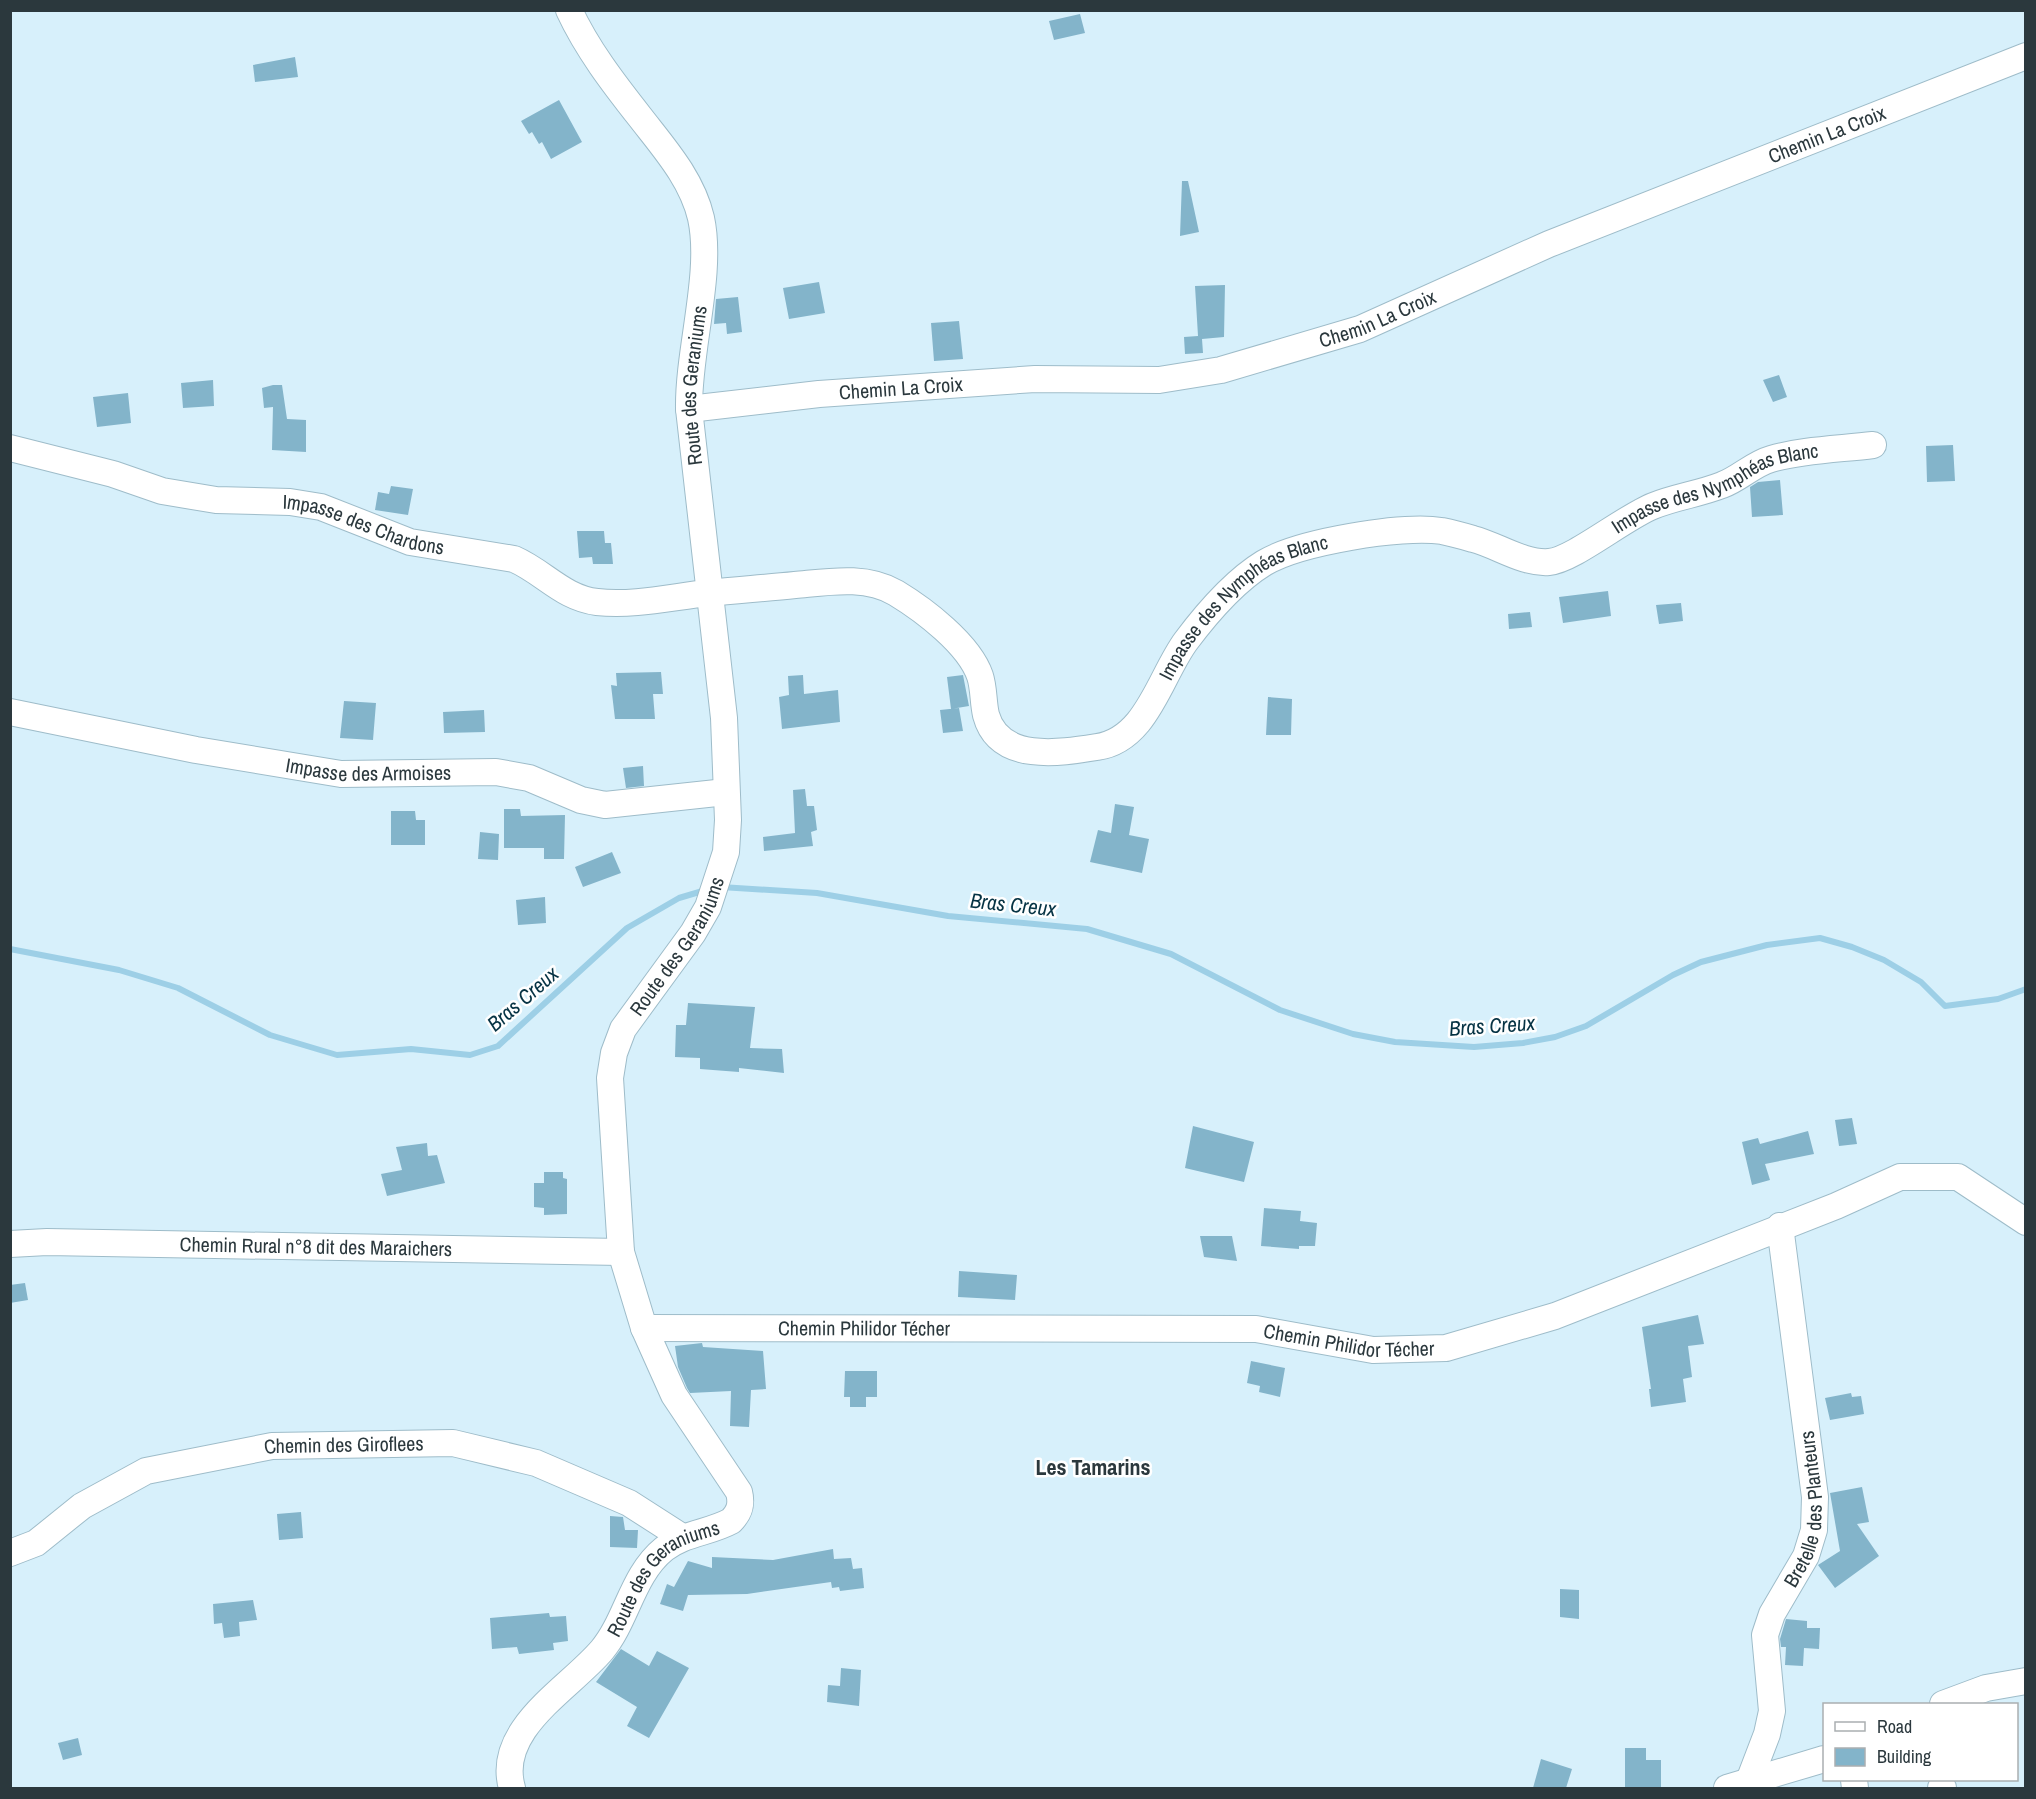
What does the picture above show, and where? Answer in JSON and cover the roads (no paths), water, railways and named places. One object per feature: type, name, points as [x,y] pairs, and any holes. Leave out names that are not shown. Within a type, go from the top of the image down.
[{"type":"street","name":"Route des Geraniums","points":[[512,1788],[510,1756],[526,1726],[603,1649],[647,1568],[663,1550],[682,1537],[731,1521],[737,1515],[741,1500],[739,1492],[674,1395],[644,1328],[621,1252],[610,1078],[614,1053],[623,1029],[682,948],[708,907],[726,852],[724,718],[689,410],[688,381],[704,254],[701,218],[684,177],[599,61],[569,10]]},
{"type":"street","name":"Chemin La Croix","points":[[689,410],[830,393],[1035,379],[1159,380],[1221,370],[1360,329],[1549,244],[2025,56]]},
{"type":"street","name":"Impasse des Nymphéas Blanc","points":[[709,593],[848,581],[876,585],[895,592],[944,629],[966,652],[980,676],[987,718],[996,733],[1009,743],[1039,753],[1103,747],[1117,740],[1138,721],[1183,645],[1207,614],[1234,587],[1264,564],[1294,549],[1400,530],[1441,531],[1478,540],[1529,559],[1548,562],[1563,558],[1634,515],[1655,505],[1724,484],[1769,459],[1873,445]]},
{"type":"street","name":"Impasse des Chardons","points":[[10,448],[113,474],[162,491],[216,500],[290,502],[321,507],[410,543],[514,559],[527,565],[560,591],[587,600],[636,603],[709,593]]},
{"type":"street","name":"Impasse des Armoises","points":[[10,712],[196,750],[341,774],[496,772],[512,774],[529,778],[581,800],[605,805],[726,792]]},
{"type":"street","name":"Chemin Philidor Técher","points":[[644,1328],[1256,1329],[1373,1350],[1446,1348],[1555,1316],[1836,1206],[1900,1177],[1958,1176],[2019,1217]]},
{"type":"street","name":"Bretelle des Planteurs","points":[[1752,1784],[1772,1711],[1765,1635],[1772,1614],[1806,1556],[1814,1530],[1815,1497],[1780,1226]]},
{"type":"street","name":"Chemin Rural n°8 dit des Maraichers","points":[[10,1244],[47,1242],[621,1252]]},
{"type":"street","name":"Chemin des Giroflees","points":[[10,1553],[36,1543],[82,1506],[146,1471],[284,1446],[453,1443],[536,1463],[629,1503],[682,1537]]},
{"type":"street","points":[[1946,1703],[1978,1691],[2025,1681]]},
{"type":"street","points":[[1752,1784],[1823,1759]]},
{"type":"waterway","name":"Bras Creux","points":[[721,887],[817,893],[948,916],[1087,929],[1171,954],[1280,1010],[1353,1034],[1395,1042],[1474,1047],[1523,1043],[1555,1037],[1586,1026],[1673,975],[1701,962],[1767,945],[1820,938],[1852,947],[1884,960],[1921,982],[1945,1006],[1998,999],[2026,989]]},
{"type":"waterway","name":"Bras Creux","points":[[10,949],[119,970],[178,988],[270,1035],[337,1055],[411,1049],[470,1055],[498,1046],[627,928],[679,898],[706,890]]},
{"type":"district","name":"Les Tamarins","points":[[1093,1467]]}]
